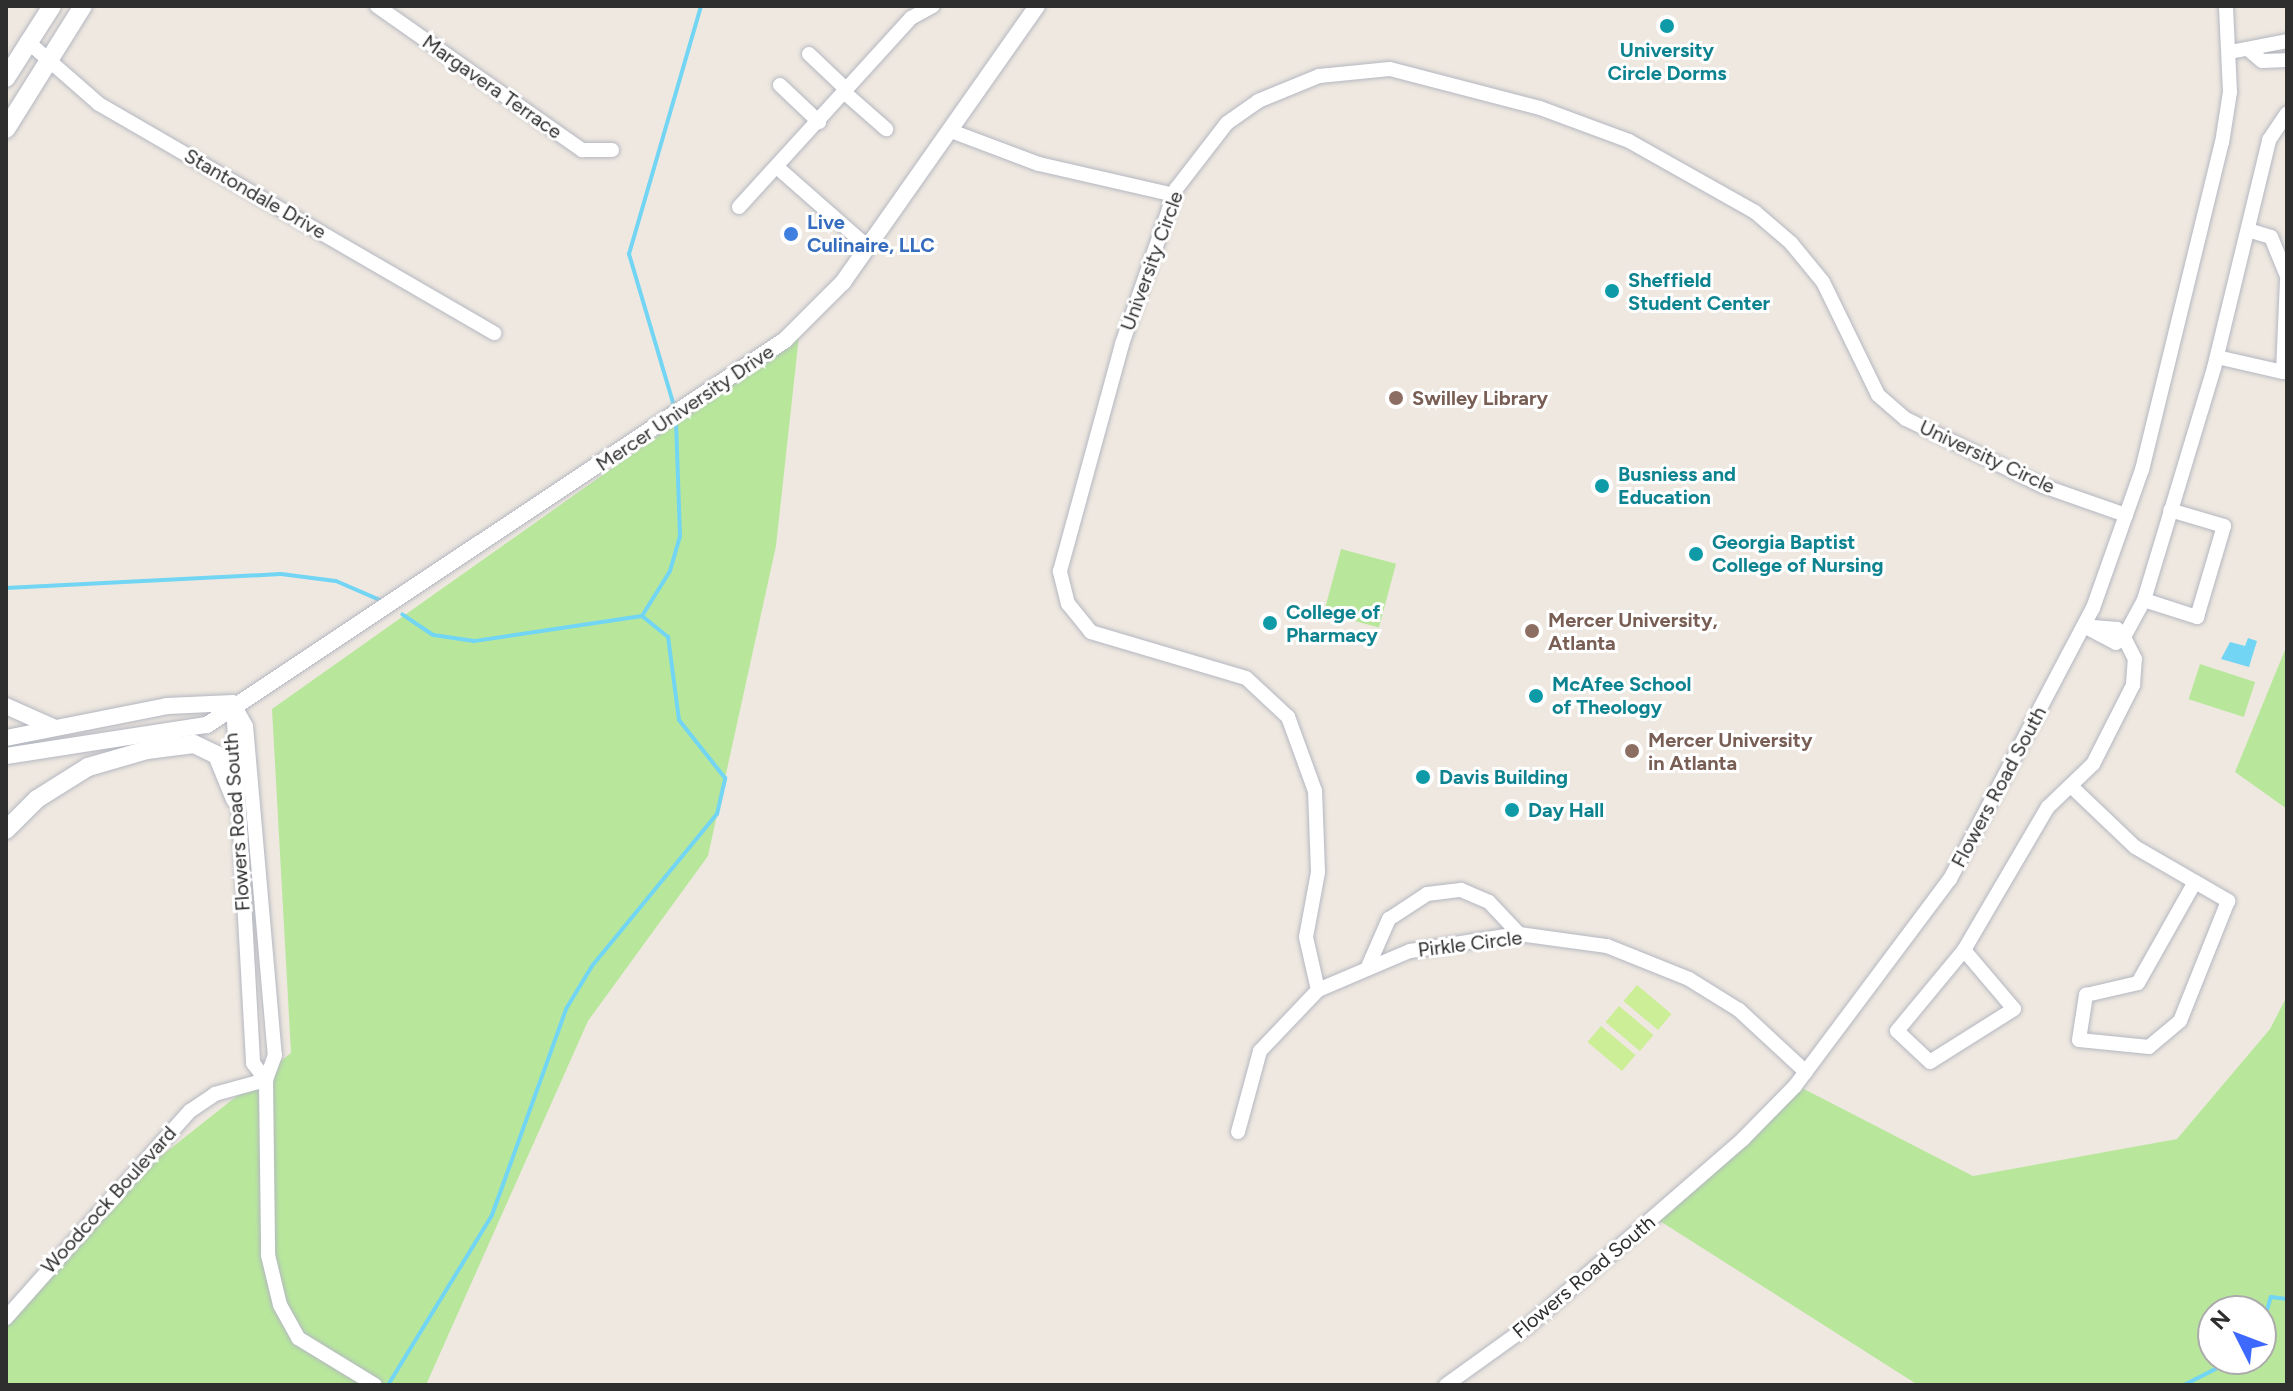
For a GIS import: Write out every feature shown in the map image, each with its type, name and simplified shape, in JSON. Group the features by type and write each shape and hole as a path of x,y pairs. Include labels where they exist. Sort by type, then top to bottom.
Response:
{"main road":[{"path":"6,78 52,6"},
{"path":"6,129 45,60 83,6"},
{"path":"6,830 50,788 88,767 147,750 194,744 217,755 235,799"}],"street":[{"name":"Margavera Terrace","path":"377,6 582,150 612,150"},
{"path":"739,207 778,168 911,18 933,6"},
{"name":"Flowers Road South","path":"1446,1385 1621,1246 1743,1139 1806,1072 1950,879 2084,626 2126,515 2222,143 2230,52 2226,6"},
{"name":"Mercer University Drive","path":"6,756 167,735 207,725 233,703 380,615 785,340 868,247 951,131 1031,8"},
{"name":"Stantondale Drive","path":"27,41 45,60 99,104 494,333"},
{"path":"2252,51 2287,41"},
{"path":"2230,52 2287,50"},
{"path":"2252,51 2262,61 2287,60"},
{"path":"809,54 886,129"},
{"name":"University Circle","path":"1318,990 1306,937 1318,872 1315,791 1288,717 1246,678 1091,632 1062,588 1060,571 1122,344 1174,195 1227,123 1303,80 1390,69 1540,108 1629,141 1700,178 1791,243 1823,282 1878,395 1906,419 2043,486 2126,515"},
{"path":"780,85 819,122"},
{"path":"2084,626 2116,643 2124,637 2144,600 2217,357 2269,140 2287,113"},
{"path":"951,131 1039,164 1174,195"},
{"path":"778,168 868,247"},
{"path":"2217,357 2283,372 2287,278 2271,237 2248,230"},
{"path":"2144,600 2197,617 2224,526 2170,510"},
{"path":"1964,950 2014,1009 1930,1062 1897,1031 1964,950 2048,807 2072,787 2110,737 2133,685 2135,659 2124,637"},
{"name":"Flowers Road South","path":"233,703 235,799 253,1063 266,1080"},
{"name":"Flowers Road South","path":"233,703 246,726 275,1055 266,1080 268,1255 280,1305 312,1351 375,1385"},
{"name":"Mercer University Drive","path":"6,738 167,706 233,703"},
{"path":"6,706 54,727"},
{"path":"2072,787 2135,847 2228,901 2180,1021 2149,1047 2079,1040 2086,995 2138,983 2195,882"},
{"path":"1367,969 1389,919 1427,894 1461,890 1489,902 1519,934"},
{"name":"Pirkle Circle","path":"1238,1132 1260,1051 1318,990 1410,951 1519,934 1607,946 1689,979 1739,1010 1806,1072"},
{"name":"Woodcock Boulevard","path":"6,1318 190,1111 215,1094 266,1080"}],"green space":[{"path":"799,336 776,546 708,856 588,1021 426,1385 6,1385 6,1317 97,1207 291,1053 272,709"},
{"path":"1341,549 1396,564 1379,628 1324,613"},
{"path":"2287,645 2287,809 2235,772"},
{"path":"2200,664 2255,682 2244,717 2189,699"},
{"path":"1637,985 1671,1014 1658,1030 1624,1001"},
{"path":"2287,996 2287,1385 1918,1385 1652,1216 1800,1087 1973,1176 2177,1139 2270,1029"},
{"path":"1619,1006 1653,1035 1640,1051 1606,1022"},
{"path":"1601,1026 1635,1055 1622,1071 1588,1042"}],"water":[{"path":"2248,638 2257,641 2249,667 2221,659 2230,642 2245,646"}],"waterway":[{"path":"674,406 629,254 701,6"},
{"path":"642,616 670,571 680,536 676,419"},
{"path":"6,588 281,574 336,581 382,601"},
{"path":"388,1385 492,1215 566,1009 592,966 717,814 725,778 679,720 668,637 642,616 474,641 433,635 402,614"},
{"path":"2277,1298 2287,1299"},
{"path":"2184,1385 2204,1375"}],"place":[{"name":"University Circle Dorms","path":"1667,26"},
{"name":"Live Culinaire, LLC","path":"791,234"},
{"name":"Sheffield Student Center","path":"1612,291"},
{"name":"Swilley Library","path":"1396,398"},
{"name":"Busniess and Education","path":"1602,486"},
{"name":"Georgia Baptist College of Nursing","path":"1696,554"},
{"name":"College of Pharmacy","path":"1270,623"},
{"name":"Mercer University, Atlanta","path":"1532,631"},
{"name":"McAfee School of Theology","path":"1536,696"},
{"name":"Mercer University in Atlanta","path":"1632,751"},
{"name":"Davis Building","path":"1423,777"},
{"name":"Day Hall","path":"1512,810"}]}
